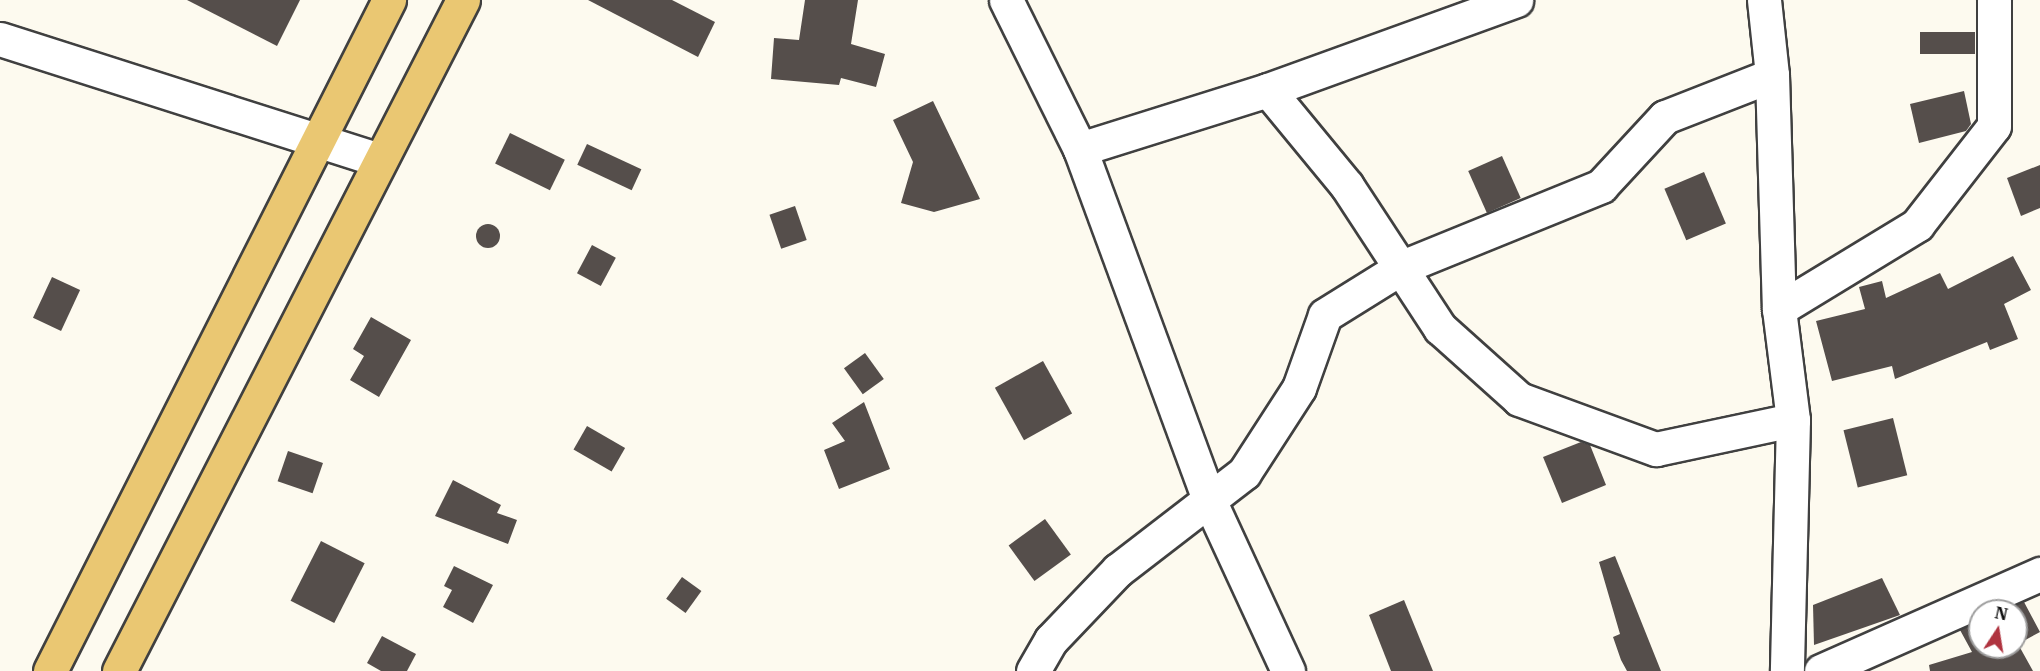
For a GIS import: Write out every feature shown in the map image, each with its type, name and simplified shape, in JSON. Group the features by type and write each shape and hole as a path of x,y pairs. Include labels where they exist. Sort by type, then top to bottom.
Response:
{"main road":[{"path":"50,671 315,142 389,0"},
{"path":"119,671 463,0"}],"street":[{"path":"1006,0 1080,149 1210,502 1288,671"},
{"path":"1080,149 1268,90 1516,0"},
{"path":"1764,0 1772,75 1779,309 1793,420 1787,671"},
{"path":"1779,309 1917,225 1994,126 1994,0"},
{"path":"0,40 137,79 315,142 380,160"},
{"path":"1033,671 1052,640 1118,570 1210,502 1244,473 1299,388 1325,315 1402,267 1601,186 1665,117 1772,75"},
{"path":"1268,90 1347,186 1440,328 1519,399 1656,449 1793,420"},
{"path":"1821,671 2040,574"}],"building":[{"path":"187,0 300,0 277,46"},
{"path":"588,0 672,0 715,22 698,57"},
{"path":"805,0 858,0 851,44 885,54 876,87 841,78 839,85 771,79 774,38 799,40"},
{"path":"1920,32 1975,32 1975,54 1920,54"},
{"path":"1964,91 1971,124 1966,131 1919,143 1910,104"},
{"path":"933,101 980,199 934,212 901,203 913,162 893,120"},
{"path":"510,133 565,160 550,190 495,164"},
{"path":"587,144 641,169 632,190 577,165"},
{"path":"1502,156 1521,198 1487,213 1468,171"},
{"path":"2040,165 2040,208 2021,216 2007,178"},
{"path":"1704,172 1726,224 1686,240 1664,189"},
{"path":"795,206 807,240 781,249 769,215"},
{"path":"488,224 493,225 499,231 499,241 493,247 488,248 483,247 477,241 476,236 477,231 483,225"},
{"path":"592,245 616,258 601,286 577,273"},
{"path":"2013,256 2031,290 2004,304 2018,339 1990,350 1987,342 1895,379 1892,366 1832,381 1816,321 1865,309 1859,287 1882,281 1886,298 1940,273 1948,289"},
{"path":"52,277 80,290 61,331 33,318"},
{"path":"371,317 411,340 379,397 350,380 364,356 353,349"},
{"path":"865,353 884,379 863,394 844,368"},
{"path":"1043,361 1072,413 1024,440 995,388"},
{"path":"864,402 890,469 839,489 824,450 845,441 832,423"},
{"path":"1893,418 1907,475 1858,488 1844,430"},
{"path":"587,426 625,448 612,471 574,449"},
{"path":"1581,442 1590,445 1606,485 1562,503 1543,457"},
{"path":"288,451 323,463 313,493 278,481"},
{"path":"453,480 501,505 497,513 517,520 508,544 435,516"},
{"path":"1045,519 1071,555 1034,581 1009,545"},
{"path":"321,541 365,563 334,623 291,601"},
{"path":"1615,556 1661,671 1627,671 1621,660 1613,637 1620,634 1599,562"},
{"path":"454,566 493,585 473,623 443,607 452,590 444,586"},
{"path":"682,577 701,591 686,613 666,599"},
{"path":"1882,578 1900,615 1814,645 1813,605"},
{"path":"1404,600 1433,671 1391,671 1369,615"},
{"path":"2028,610 2040,632 2028,639"},
{"path":"1968,626 1968,645 1960,630"},
{"path":"382,636 416,654 407,671 381,671 367,663"},
{"path":"1968,653 1968,659 2026,659 2033,671 1930,671 1929,665"}]}
